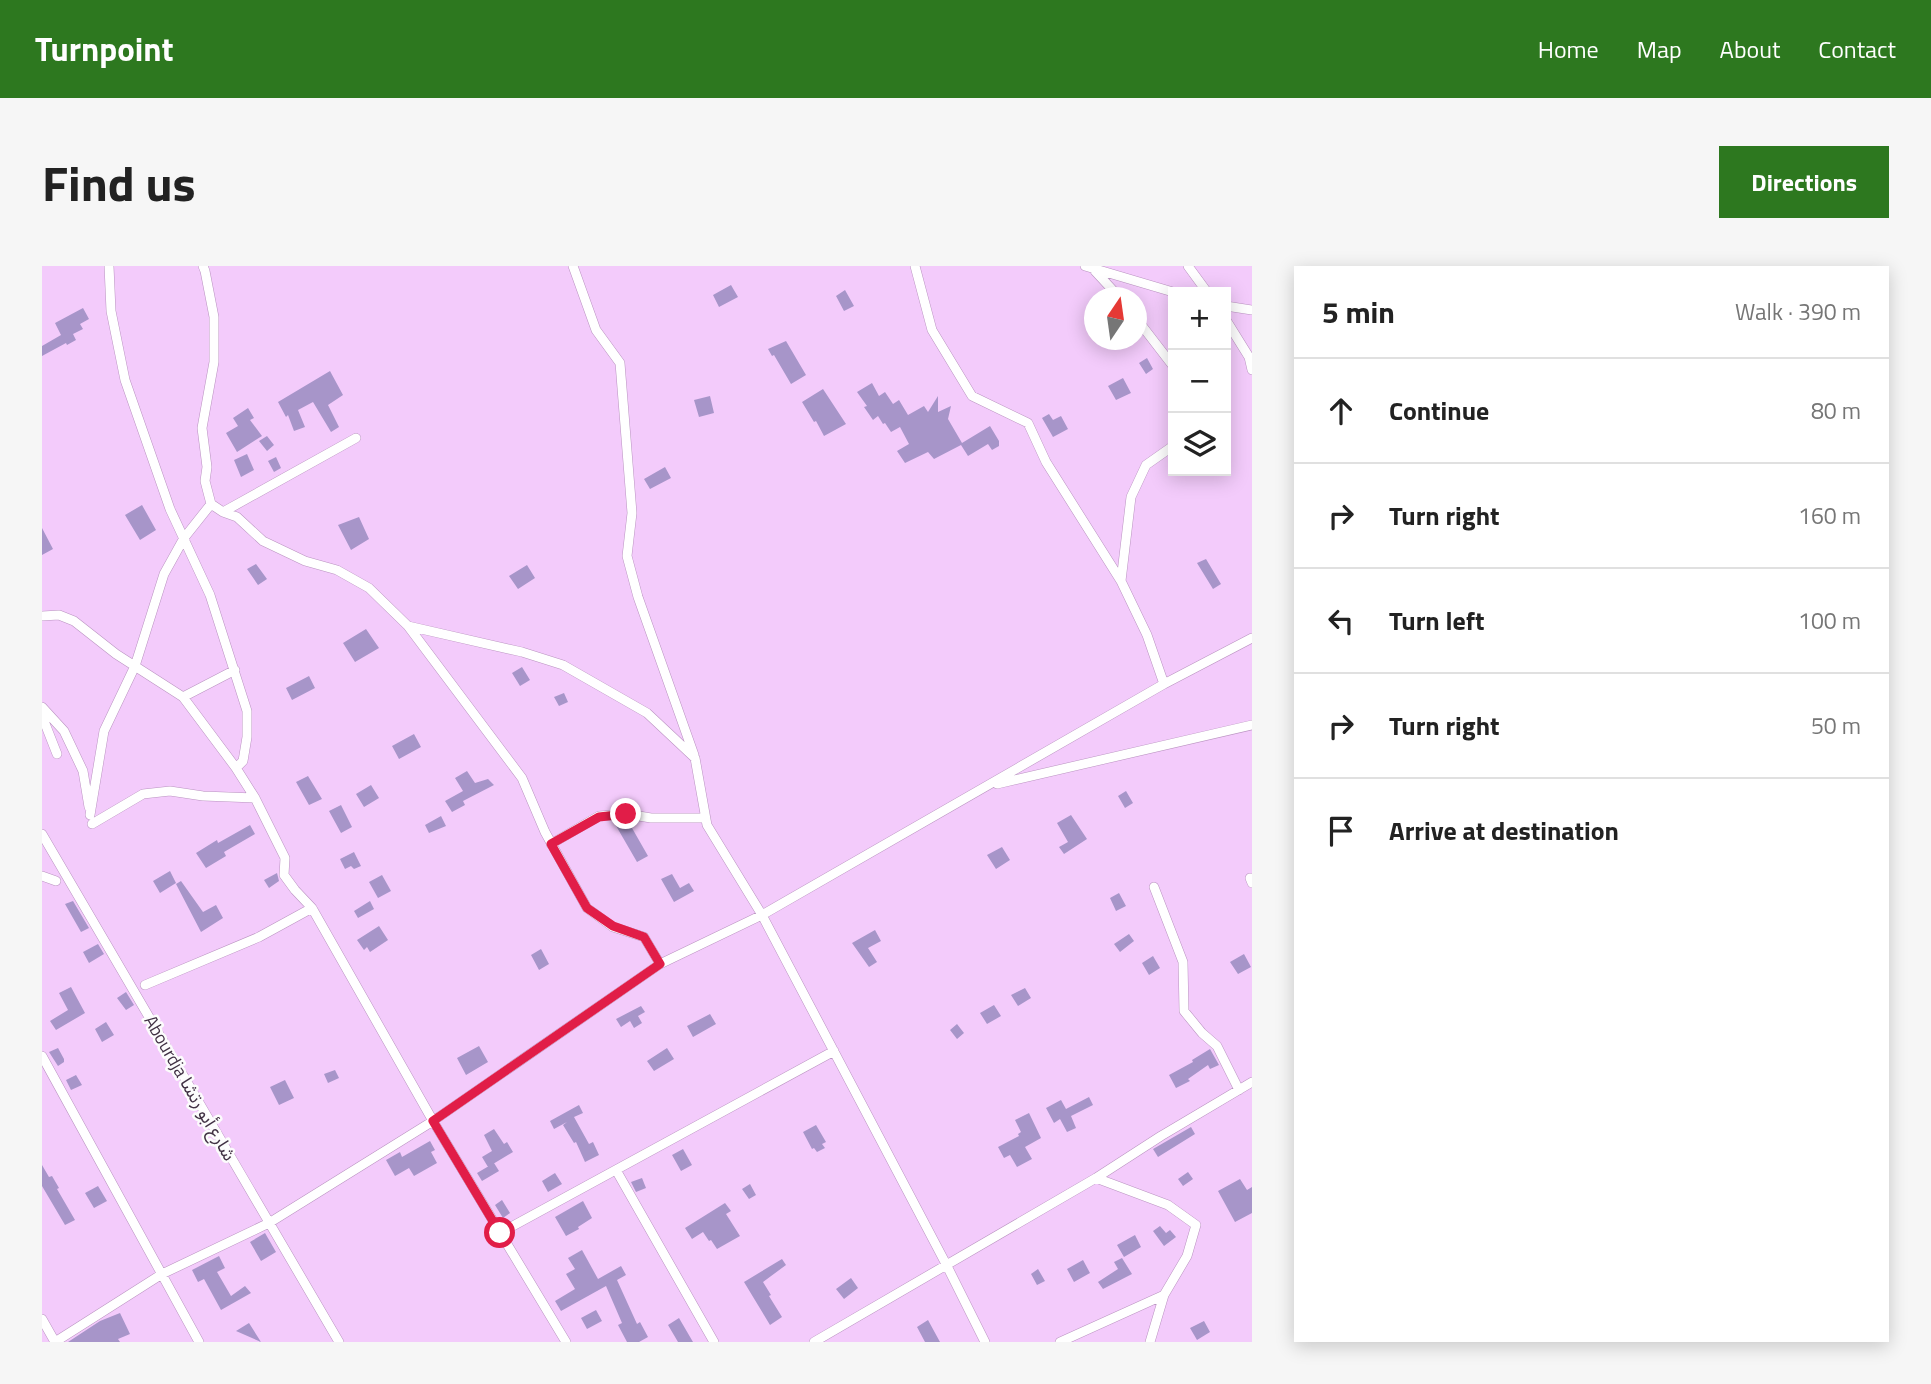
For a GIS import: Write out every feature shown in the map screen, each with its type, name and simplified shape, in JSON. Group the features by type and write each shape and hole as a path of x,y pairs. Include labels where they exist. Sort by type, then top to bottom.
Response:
{"street":[{"path":"109,266 111,312 125,380 170,509 210,595 247,711 243,761 236,768"},
{"path":"203,266 214,317 214,362 202,428 207,467 205,481 211,503 223,512 237,517 263,541 305,561 337,570 369,588 408,626 522,778 551,844 587,908 613,926 644,937 660,964"},
{"path":"573,266 596,330 620,363 632,513 627,556 638,597 695,758 707,825 762,915 985,1342"},
{"path":"915,266 932,330 972,396 1028,423 1046,462 1121,581 1147,635 1164,684"},
{"path":"1188,266 1203,287"},
{"path":"1089,267 1168,291"},
{"path":"1089,267 1109,287"},
{"path":"1231,307 1252,310"},
{"path":"1231,328 1249,357 1252,370"},
{"path":"1147,332 1168,360"},
{"path":"223,512 356,438"},
{"path":"1121,581 1131,497 1146,465 1168,450"},
{"path":"42,706 65,731 83,771 90,815 104,731 135,666 164,574 184,538 211,503"},
{"path":"42,616 59,615 74,621 116,654 183,697 236,768 255,798 285,858 284,875 312,908 433,1121 566,1342"},
{"path":"408,626 563,664 647,713 695,758"},
{"path":"42,1319 55,1342 162,1274 269,1223 433,1121 660,964 762,915 1164,684 1252,638"},
{"path":"183,697 235,670"},
{"path":"42,716 57,754"},
{"path":"985,787 1252,725"},
{"path":"92,824 143,794 170,791 203,796 255,798"},
{"path":"551,844 599,817 626,814 651,818 705,818"},
{"name":"Abourdja شارع أبو رتشا","path":"42,834 339,1342"},
{"path":"42,876 56,881"},
{"path":"1154,887 1184,962 1184,1011 1217,1046 1239,1090"},
{"path":"145,985 259,937 312,908"},
{"path":"500,1233 834,1051"},
{"path":"42,1056 199,1342"},
{"path":"814,1342 1096,1178 1252,1083"},
{"path":"616,1170 714,1342"},
{"path":"1096,1178 1168,1205 1196,1225 1187,1256 1164,1295 1150,1342"},
{"path":"1060,1342 1164,1295"}],"building":[{"path":"731,285 738,297 719,307 713,295"},
{"path":"845,290 854,306 844,311 836,296"},
{"path":"83,308 89,319 80,324 83,329 73,334 76,340 42,356 42,346 61,335 55,323"},
{"path":"786,341 806,375 791,384 768,349"},
{"path":"1147,358 1153,369 1146,374 1139,363"},
{"path":"330,371 343,395 328,405 339,427 331,432 313,402 298,410 305,427 294,431 288,415 286,417 278,402"},
{"path":"1123,378 1131,393 1116,400 1108,386"},
{"path":"872,383 879,396 885,392 893,404 899,400 908,415 924,406 928,412 938,396 938,412 951,406 948,419 962,443 990,426 999,446 992,450 988,444 968,456 961,445 934,459 928,452 905,463 897,451 909,444 900,427 891,432 878,416 873,420 857,392"},
{"path":"823,389 846,424 824,436 802,402"},
{"path":"710,396 714,413 699,417 694,400"},
{"path":"248,408 254,418 250,420 262,436 237,452 226,433 238,426 233,418"},
{"path":"1049,414 1053,420 1061,416 1068,429 1053,437 1042,418"},
{"path":"267,436 274,445 267,451 259,441"},
{"path":"247,454 254,470 241,477 234,460"},
{"path":"276,457 281,468 274,472 268,461"},
{"path":"665,467 671,478 650,489 644,479"},
{"path":"142,505 156,530 140,540 125,515"},
{"path":"359,517 369,539 351,550 338,525"},
{"path":"42,528 53,549 42,555"},
{"path":"1206,559 1221,584 1213,589 1197,563"},
{"path":"256,564 267,579 258,585 247,569"},
{"path":"527,565 535,578 518,589 509,576"},
{"path":"366,629 379,648 355,662 343,643"},
{"path":"522,667 530,680 520,686 512,673"},
{"path":"309,676 315,688 292,700 286,688"},
{"path":"564,693 568,702 559,706 554,697"},
{"path":"414,734 421,747 399,759 392,746"},
{"path":"467,771 475,783 488,779 494,785 463,801 465,805 452,812 445,801 463,791 455,778"},
{"path":"308,776 322,799 309,805 296,782"},
{"path":"371,785 379,798 364,807 356,794"},
{"path":"1126,791 1133,803 1125,808 1118,796"},
{"path":"341,805 352,827 341,833 329,811"},
{"path":"1071,815 1087,839 1064,854 1059,847 1068,842 1057,823"},
{"path":"441,816 446,826 429,833 425,825"},
{"path":"628,821 648,856 637,862 615,824"},
{"path":"250,825 255,834 224,852 226,856 206,868 196,853"},
{"path":"1002,847 1010,860 996,869 987,855"},
{"path":"354,852 361,866 345,869 340,859"},
{"path":"170,871 176,883 160,893 153,881"},
{"path":"277,873 279,881 269,888 264,880"},
{"path":"672,874 680,888 689,883 694,891 674,902 661,879"},
{"path":"382,875 391,891 378,898 369,882"},
{"path":"181,881 203,912 216,905 223,918 201,932 176,884"},
{"path":"1119,893 1126,906 1116,911 1110,898"},
{"path":"73,901 89,928 81,932 65,904"},
{"path":"370,901 374,909 358,918 354,911"},
{"path":"379,926 388,940 370,952 367,947 364,950 357,940"},
{"path":"875,930 881,941 868,948 877,962 869,967 852,943"},
{"path":"1129,934 1134,941 1120,952 1114,944"},
{"path":"98,944 104,954 89,963 83,952"},
{"path":"541,949 549,964 539,970 531,955"},
{"path":"1244,954 1251,967 1238,974 1230,962"},
{"path":"1153,956 1160,968 1149,975 1142,963"},
{"path":"71,987 85,1013 56,1030 50,1021 68,1010 59,993"},
{"path":"1025,988 1031,998 1018,1006 1011,995"},
{"path":"126,992 134,1005 126,1010 117,998"},
{"path":"994,1005 1001,1016 987,1024 980,1013"},
{"path":"641,1006 645,1012 638,1016 642,1023 634,1028 630,1021 621,1027 616,1019"},
{"path":"710,1014 716,1024 693,1037 687,1026"},
{"path":"106,1022 114,1035 102,1042 95,1029"},
{"path":"957,1024 964,1033 957,1039 950,1030"},
{"path":"479,1046 488,1062 466,1075 457,1058"},
{"path":"58,1048 64,1062 58,1066 49,1052"},
{"path":"667,1048 674,1059 654,1071 647,1061"},
{"path":"1210,1049 1219,1065 1210,1069 1208,1065 1188,1079 1190,1081 1176,1088 1169,1075"},
{"path":"335,1070 339,1078 328,1083 324,1074"},
{"path":"76,1075 82,1085 71,1090 66,1080"},
{"path":"285,1080 294,1098 279,1105 270,1087"},
{"path":"1089,1097 1093,1105 1071,1116 1076,1128 1067,1132 1060,1119 1054,1123 1046,1108 1061,1100 1066,1109"},
{"path":"579,1105 583,1113 574,1117 589,1144 593,1142 599,1155 585,1162 576,1142 574,1143 563,1125 567,1122 554,1129 550,1121"},
{"path":"1029,1113 1041,1138 1025,1147 1032,1159 1017,1167 1010,1155 1004,1158 998,1147 1019,1136 1021,1132 1015,1120"},
{"path":"816,1125 826,1142 822,1144 825,1148 817,1152 812,1149 803,1132"},
{"path":"1191,1127 1195,1134 1158,1157 1153,1149"},
{"path":"494,1129 513,1152 488,1167 482,1157 492,1151 484,1135"},
{"path":"430,1141 435,1150 431,1152 437,1163 414,1176 409,1168 395,1176 386,1160 400,1152 402,1157"},
{"path":"683,1149 692,1165 681,1171 672,1155"},
{"path":"494,1163 499,1171 482,1181 477,1173"},
{"path":"42,1165 49,1177 52,1176 75,1220 65,1225 42,1186"},
{"path":"1188,1172 1193,1179 1183,1186 1178,1179"},
{"path":"555,1173 562,1184 548,1192 542,1181"},
{"path":"642,1178 646,1188 636,1192 631,1182"},
{"path":"1240,1179 1247,1190 1252,1187 1252,1213 1235,1222 1218,1191"},
{"path":"750,1184 756,1195 749,1199 742,1189"},
{"path":"98,1186 107,1201 94,1208 85,1193"},
{"path":"502,1200 510,1213 503,1218 495,1205"},
{"path":"583,1201 592,1218 566,1236 555,1217"},
{"path":"725,1203 731,1211 726,1214 740,1236 717,1249 703,1232 692,1239 685,1228"},
{"path":"1160,1226 1166,1233 1170,1230 1176,1237 1164,1246 1153,1231"},
{"path":"265,1233 276,1252 261,1261 250,1242"},
{"path":"1135,1235 1141,1247 1124,1257 1117,1245"},
{"path":"582,1250 598,1279 621,1266 626,1275 617,1280 637,1324 640,1322 648,1337 639,1342 627,1342 618,1325 622,1323 606,1286 561,1311 555,1301 575,1289 566,1274 575,1269 568,1258"},
{"path":"219,1256 225,1268 217,1272 231,1296 245,1286 251,1293 221,1310 204,1279 198,1282 192,1270"},
{"path":"1122,1258 1132,1274 1103,1289 1098,1282 1118,1269 1114,1262"},
{"path":"782,1259 786,1265 763,1282 782,1317 770,1325 744,1282"},
{"path":"1083,1260 1090,1273 1074,1282 1067,1269"},
{"path":"1038,1269 1045,1281 1037,1285 1031,1274"},
{"path":"851,1278 858,1288 844,1299 836,1289"},
{"path":"596,1310 602,1321 587,1329 581,1318"},
{"path":"120,1313 130,1334 118,1339 120,1342 68,1342 100,1321"},
{"path":"679,1318 693,1342 678,1342 668,1325"},
{"path":"928,1320 940,1342 925,1342 917,1327"},
{"path":"1204,1321 1210,1332 1197,1340 1190,1328"},
{"path":"249,1323 261,1342 236,1331"}],"route":[{"path":"500,1233 433,1121 660,964 644,937 613,926 587,908 551,844 599,817 626,814"}]}
